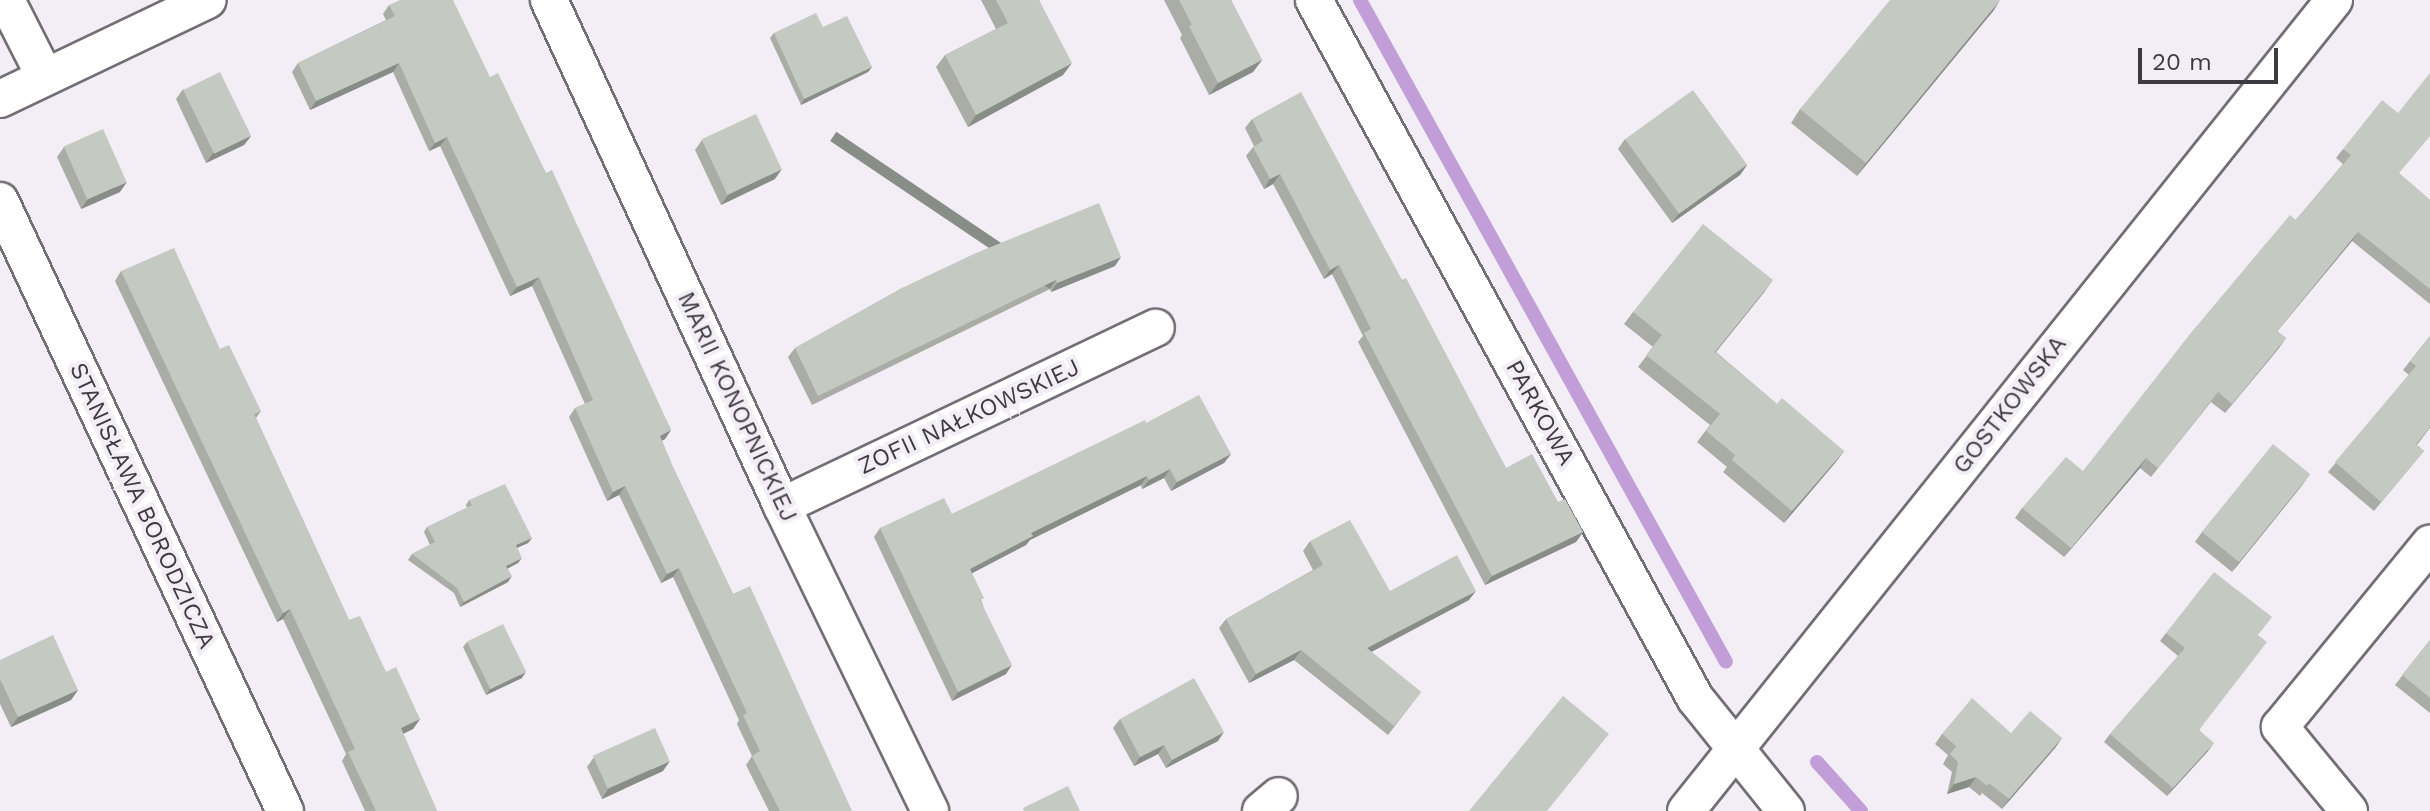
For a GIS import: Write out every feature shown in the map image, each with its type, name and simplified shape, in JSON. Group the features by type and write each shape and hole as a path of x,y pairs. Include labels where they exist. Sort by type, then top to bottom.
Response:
{"street":[{"path":"6,0 45,77"},
{"path":"0,99 208,0"},
{"name":"MARII KONOPNICKIEJ","path":"549,0 782,506 930,811"},
{"name":"PARKOWA","path":"1314,0 1695,698 1786,811"},
{"name":"GOSTKOWSKA","path":"1686,811 2334,0"},
{"name":"STANISŁAWA BORODZICZA","path":"0,201 285,811"},
{"name":"ZOFII NAŁKOWSKIEJ","path":"782,506 1156,328"},
{"path":"2349,811 2280,727 2429,546"}],"building":[{"path":"400,0 453,0 490,77 498,73 546,173 552,170 671,430 660,436 733,594 750,586 852,811 780,811 752,756 760,751 743,715 747,713 679,568 667,574 625,486 613,492 575,408 593,400 539,277 517,287 447,137 435,143 399,63 316,101 298,63 395,16 389,5"},
{"path":"996,0 1039,0 1072,63 976,115 945,55 1008,23"},
{"path":"1179,0 1231,0 1262,60 1218,83"},
{"path":"1890,0 2000,0 1866,163 1800,109"},
{"path":"816,13 823,27 847,16 872,67 804,99 774,33"},
{"path":"220,72 251,136 214,154 183,90"},
{"path":"2430,73 2430,136 2399,173 2430,200 2430,289 2358,232 2277,331 2286,338 2232,404 2218,392 2158,468 2146,458 2071,548 2022,508 2066,457 2083,471 2190,334 2290,215 2296,220 2351,155 2343,149 2382,100 2398,113"},
{"path":"1693,90 1747,164 1679,214 1625,139"},
{"path":"1301,92 1402,280 1406,278 1506,468 1532,454 1558,502 1565,499 1583,532 1492,576 1364,333 1371,329 1339,265 1330,270 1280,174 1270,179 1253,147 1263,141 1252,119"},
{"path":"756,114 782,169 727,195 702,139"},
{"path":"103,129 127,182 87,199 64,146"},
{"path":"1099,203 1121,257 1057,283 1056,280 818,396 795,348 904,287 976,253"},
{"path":"1703,224 1773,280 1715,352 1777,404 1782,398 1844,451 1792,511 1732,460 1735,455 1706,431 1720,414 1646,355 1662,335 1633,312"},
{"path":"174,248 220,349 229,345 261,411 254,414 349,620 360,616 386,672 396,667 420,719 401,728 437,811 376,811 348,752 355,749 290,609 283,613 121,271"},
{"path":"2430,336 2430,427 2416,444 2424,451 2381,502 2335,462 2416,366 2410,361"},
{"path":"1199,395 1231,454 1177,482 1170,469 1149,480 1147,476 1031,533 1033,536 970,569 984,598 980,600 1012,665 958,692 880,528 944,498 952,514"},
{"path":"2273,444 2310,474 2239,562 2202,532"},
{"path":"505,484 532,538 516,545 522,558 506,566 512,576 464,602 457,588 412,554 435,542 427,527 472,505 469,500"},
{"path":"1350,520 1390,591 1457,555 1476,591 1367,648 1421,692 1394,726 1301,650 1256,674 1226,619 1323,565 1310,541"},
{"path":"2214,572 2272,617 2258,635 2267,642 2199,730 2214,743 2173,788 2110,734 2185,648 2166,633"},
{"path":"503,624 526,672 490,689 467,642"},
{"path":"53,635 78,690 18,717 0,679 0,660"},
{"path":"2430,640 2430,698 2402,675"},
{"path":"1194,678 1224,732 1172,760 1164,745 1140,757 1120,719"},
{"path":"1563,696 1609,734 1547,811 1469,811"},
{"path":"1972,698 2011,733 2030,711 2062,738 2009,799 1976,777 1954,784 1958,762 1950,754 1956,746 1942,734"},
{"path":"655,728 670,761 608,789 593,756"},
{"path":"1068,786 1080,811 1024,811 1023,808"}],"waterway":[{"path":"1360,0 1726,662"},
{"path":"1817,762 1861,811"}]}
